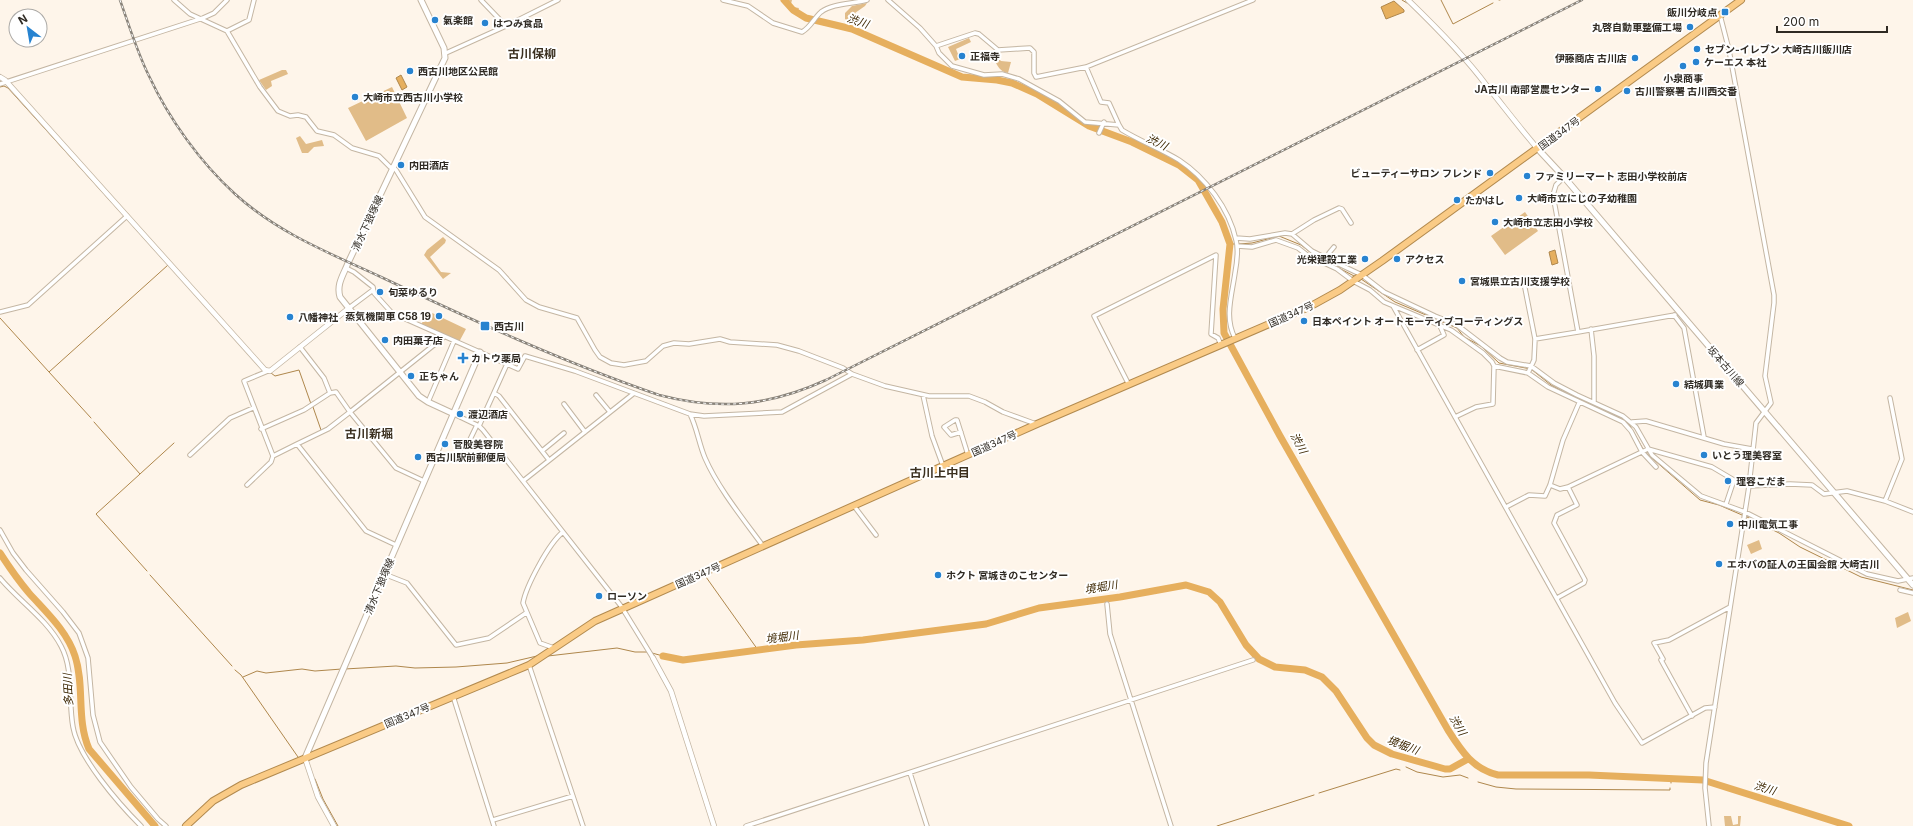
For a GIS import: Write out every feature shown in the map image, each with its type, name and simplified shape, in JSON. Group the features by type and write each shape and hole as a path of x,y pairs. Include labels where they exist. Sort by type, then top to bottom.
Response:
{"highway":[{"name":"国道347号","path":"186,826 202,810 225,794 305,758 529,665 595,621 1037,424 1311,306 1357,278 1741,0"}],"main road":[{"path":"421,0 446,52"},
{"name":"清水下狼塚線","path":"446,52 441,66 339,283 338,291 340,297 419,396 428,402 454,414"},
{"name":"坂本古川線","path":"1537,148 1564,177 1834,493 1911,579 1913,585"},
{"name":"清水下狼塚線","path":"305,758 480,352"}],"street":[{"path":"174,0 190,14 203,18 227,31 260,87 278,111 290,116 298,115 306,117 317,131 334,135 352,148 379,156 390,167 393,167 425,217 500,270 526,300 539,307 577,318 595,350 605,361 617,364 638,364 650,358 662,346 668,344 695,344 720,340 780,346 843,368 852,374 885,386 922,395 969,396 985,402 1003,412 1037,424"},
{"path":"0,84 203,18 214,13 227,0"},
{"path":"227,31 249,20 254,0"},
{"path":"481,0 506,26"},
{"path":"446,52 506,26 552,1 558,0"},
{"path":"723,0 748,6 773,23 802,32 808,28 816,16 830,7 867,0"},
{"path":"888,0 920,28 936,46 939,54 945,61 958,69 984,75 1002,74 1019,79 1053,97 1085,122 1104,122 1119,125"},
{"path":"936,46 979,34 998,50 1030,48 1032,50 1034,73 1036,77 1086,67 1253,0"},
{"path":"1408,0 1438,29 1487,85 1506,112 1537,148"},
{"path":"1709,826 1705,788 1706,773 1749,486 1752,449 1756,423 1771,403 1765,376 1774,295 1720,15"},
{"path":"1086,67 1101,102 1109,102 1122,130 1178,160 1196,173 1210,188 1226,213 1237,245 1229,323 1234,339"},
{"path":"0,77 265,370 268,371"},
{"path":"1099,133 1104,122"},
{"path":"1564,177 1556,185 1553,195 1578,332"},
{"path":"1236,239 1250,239 1275,234 1292,234 1319,217 1339,208 1342,209 1351,223"},
{"path":"0,312 28,305 127,216"},
{"path":"1292,234 1312,251 1328,259 1357,278 1363,285 1384,302 1407,310 1440,326 1452,330 1492,362 1494,366 1493,404 1476,407 1455,417"},
{"path":"1237,245 1252,247 1276,240 1290,244 1307,255 1457,325 1507,362 1530,369 1554,383 1632,422 1646,421 1724,444 1752,449"},
{"path":"1328,259 1329,253 1334,247"},
{"path":"1129,385 1094,316 1216,256 1211,334 1218,338 1222,344"},
{"path":"346,268 354,272 373,287 374,293 392,314 518,369 524,356 575,371 633,394 690,414 727,415 782,412 852,374"},
{"path":"1523,278 1536,352 1530,369"},
{"path":"247,484 271,462 273,456 261,429 244,381 268,371 374,290"},
{"path":"1393,306 1615,703 1642,743 1706,708 1715,707"},
{"path":"1535,340 1674,315 1679,312"},
{"path":"1674,315 1684,328 1704,437"},
{"path":"1417,350 1444,334 1440,326"},
{"path":"1590,329 1594,356 1593,402 1590,407"},
{"path":"273,456 328,429 444,337"},
{"path":"428,402 454,341"},
{"path":"300,347 324,378 330,393"},
{"path":"462,456 507,364"},
{"path":"1494,366 1530,369 1548,387 1579,403 1623,422 1656,467"},
{"path":"261,429 312,405 330,393 336,392 350,412 396,468 424,481"},
{"path":"494,393 499,396 549,460"},
{"path":"596,394 610,412"},
{"path":"523,481 633,394"},
{"path":"922,395 932,436 943,466"},
{"path":"1885,501 1902,460 1890,398"},
{"path":"1506,507 1529,495 1545,496 1550,485 1558,453 1579,403"},
{"path":"564,404 585,432"},
{"path":"190,455 230,418 253,408"},
{"path":"454,414 478,425 622,609 649,651 670,691 714,826"},
{"path":"690,414 695,423 705,459 763,546"},
{"path":"961,432 951,435 944,426 957,420 961,432 968,455"},
{"path":"1632,422 1645,451 1701,496 1726,504 1867,574 1898,582 1911,579"},
{"path":"542,451 564,433"},
{"path":"297,444 366,531 396,546"},
{"path":"1550,485 1560,489 1568,487 1645,451 1712,467 1734,480 1749,486 1790,484 1812,485 1824,494 1847,491 1885,501 1913,512"},
{"path":"1726,504 1729,490 1734,480"},
{"path":"1557,598 1584,583 1585,580 1554,523 1557,515 1577,505 1568,487"},
{"path":"854,506 876,535"},
{"path":"0,530 13,553 63,612 78,633 88,658 93,715 100,742 131,787 158,819 166,826"},
{"path":"554,648 540,643 523,603 530,585 551,544 563,532"},
{"path":"384,574 407,584 456,645 489,638 526,613"},
{"path":"0,578 42,621 61,646 68,672 73,727 79,746 92,768 141,826"},
{"path":"1900,590 1913,594"},
{"path":"1108,604 1110,634 1171,826"},
{"path":"1692,716 1661,660 1663,659 1654,643 1669,640 1730,607"},
{"path":"746,826 1253,660"},
{"path":"529,665 583,826"},
{"path":"453,696 494,826"},
{"path":"305,758 318,797 334,826"},
{"path":"910,773 927,826"},
{"path":"493,820 573,796"}],"shaded area":[{"path":"781,0 792,0 791,4 793,7 799,8 798,11 794,13 790,11"},
{"path":"1394,1 1404,10 1404,12 1386,19 1381,7"},
{"path":"867,3 855,13 859,21 852,23 845,19 845,13 852,6"},
{"path":"969,38 971,42 956,49 960,59 955,61 948,47"},
{"path":"994,52 1001,53 999,59 1001,61 1011,62 1008,73 1004,72 998,66 991,54"},
{"path":"282,70 286,70 288,74 271,81 272,86 266,90 259,80"},
{"path":"401,75 407,87 402,90 396,78"},
{"path":"392,87 407,118 366,141 348,108"},
{"path":"300,136 306,144 322,140 324,146 314,147 308,153 302,153 296,138"},
{"path":"1525,212 1538,231 1505,255 1491,236"},
{"path":"443,237 446,240 445,243 430,257 441,272 451,273 443,279 424,255 427,250"},
{"path":"1555,250 1558,263 1552,265 1549,252"},
{"path":"428,311 466,329 459,342 421,325"},
{"path":"1759,540 1762,549 1751,554 1747,545"},
{"path":"1908,612 1911,621 1897,628 1895,618"},
{"path":"1724,816 1731,816 1733,825 1738,824 1738,816 1741,816 1740,826 1725,826"}],"waterway":[{"name":"渋川","path":"784,0 793,10 806,18 852,29 962,77 1012,83 1037,94 1089,126 1132,142 1179,165 1198,180 1222,222 1230,244 1223,309 1224,333 1280,436 1448,730 1463,752 1475,764 1482,769 1498,775 1589,775 1703,780 1849,826"},
{"path":"1402,0 1407,3"},
{"path":"1441,0 1453,24 1493,3"},
{"path":"0,87 4,86 8,88 124,216"},
{"path":"91,418 49,372 168,265 133,226"},
{"path":"1239,244 1252,243 1279,236 1301,245 1314,255 1356,277"},
{"name":"渋川","path":"1230,244 1235,244"},
{"path":"1361,279 1395,302 1457,328 1464,337 1481,346 1499,363 1531,369 1551,385 1564,392 1626,420"},
{"path":"0,318 49,372"},
{"path":"271,373 275,376 299,370 311,404"},
{"path":"313,407 321,430"},
{"path":"94,422 140,474 96,514 147,571"},
{"path":"1629,424 1643,449"},
{"path":"140,474 174,443"},
{"path":"1645,452 1700,500 1719,505 1742,515"},
{"path":"1745,516 1779,533 1800,547 1861,577 1913,590"},
{"name":"多田川","path":"0,553 25,588 67,638 78,667 80,679 81,714 85,738 89,749 155,826"},
{"path":"150,575 232,666"},
{"path":"706,577 758,650"},
{"name":"境堀川","path":"663,656 683,660 796,645 863,640 986,624 1039,608 1120,597 1186,585 1209,592 1220,602 1246,645 1259,659 1275,667 1305,670 1322,677 1336,691 1367,738 1374,745 1392,754 1445,769 1450,769 1468,759"},
{"path":"548,656 617,648 635,652 647,652"},
{"path":"652,653 663,656"},
{"path":"345,669 396,666 415,668 456,667 507,663 537,656"},
{"path":"243,677 257,671 266,673 302,669 315,671 342,669"},
{"path":"235,670 241,675 298,757"},
{"path":"1406,767 1417,772 1443,777 1460,775 1468,778"},
{"path":"1319,793 1396,769 1400,770"},
{"name":"渋川","path":"1671,778 1671,783"},
{"path":"315,779 323,799 338,826"},
{"path":"1478,782 1496,787 1516,789 1670,790 1670,788"},
{"path":"1217,826 1314,795"}],"railway":[{"path":"120,0 145,67 157,92 176,124 186,139 222,182 251,208 286,231 342,259 484,325 588,369 659,395 681,400 724,404 744,403 784,396 826,380 1582,0"}],"place":[{"name":"飯川分岐点","path":"1725,12"},
{"name":"氣楽館","path":"435,20"},
{"name":"はつみ食品","path":"485,23"},
{"name":"丸啓自動車整備工場","path":"1690,27"},
{"name":"セブン-イレブン 大崎古川飯川店","path":"1697,49"},
{"name":"正福寺","path":"962,56"},
{"name":"伊藤商店 古川店","path":"1635,58"},
{"name":"ケーエス 本社","path":"1696,62"},
{"name":"小泉商事","path":"1683,66"},
{"name":"西古川地区公民館","path":"410,71"},
{"name":"JA古川 南部営農センター","path":"1598,89"},
{"name":"古川警察署 古川西交番","path":"1627,91"},
{"name":"大崎市立西古川小学校","path":"355,97"},
{"name":"内田酒店","path":"401,165"},
{"name":"ビューティーサロン フレンド","path":"1490,173"},
{"name":"ファミリーマート 志田小学校前店","path":"1527,176"},
{"name":"大崎市立にじの子幼稚園","path":"1519,198"},
{"name":"たかはし","path":"1457,200"},
{"name":"大崎市立志田小学校","path":"1495,222"},
{"name":"光栄建設工業","path":"1365,259"},
{"name":"アクセス","path":"1397,259"},
{"name":"宮城県立古川支援学校","path":"1462,281"},
{"name":"旬菜ゆるり","path":"380,292"},
{"name":"蒸気機関車 C58 19","path":"439,316"},
{"name":"八幡神社","path":"290,317"},
{"name":"日本ペイント オートモーティブコーティングス","path":"1304,321"},
{"name":"西古川","path":"485,326"},
{"name":"内田菓子店","path":"385,340"},
{"name":"カトウ薬局","path":"463,358"},
{"name":"正ちゃん","path":"411,376"},
{"name":"結城興業","path":"1676,384"},
{"name":"渡辺酒店","path":"460,414"},
{"name":"菅股美容院","path":"445,444"},
{"name":"いとう理美容室","path":"1704,455"},
{"name":"西古川駅前郵便局","path":"418,457"},
{"name":"理容こだま","path":"1728,481"},
{"name":"中川電気工事","path":"1730,524"},
{"name":"エホバの証人の王国会館 大崎古川","path":"1719,564"},
{"name":"ホクト 宮城きのこセンター","path":"938,575"},
{"name":"ローソン","path":"599,596"}],"district":[{"name":"古川保柳","path":"532,54"},
{"name":"古川新堀","path":"369,434"},
{"name":"古川上中目","path":"940,473"}]}
